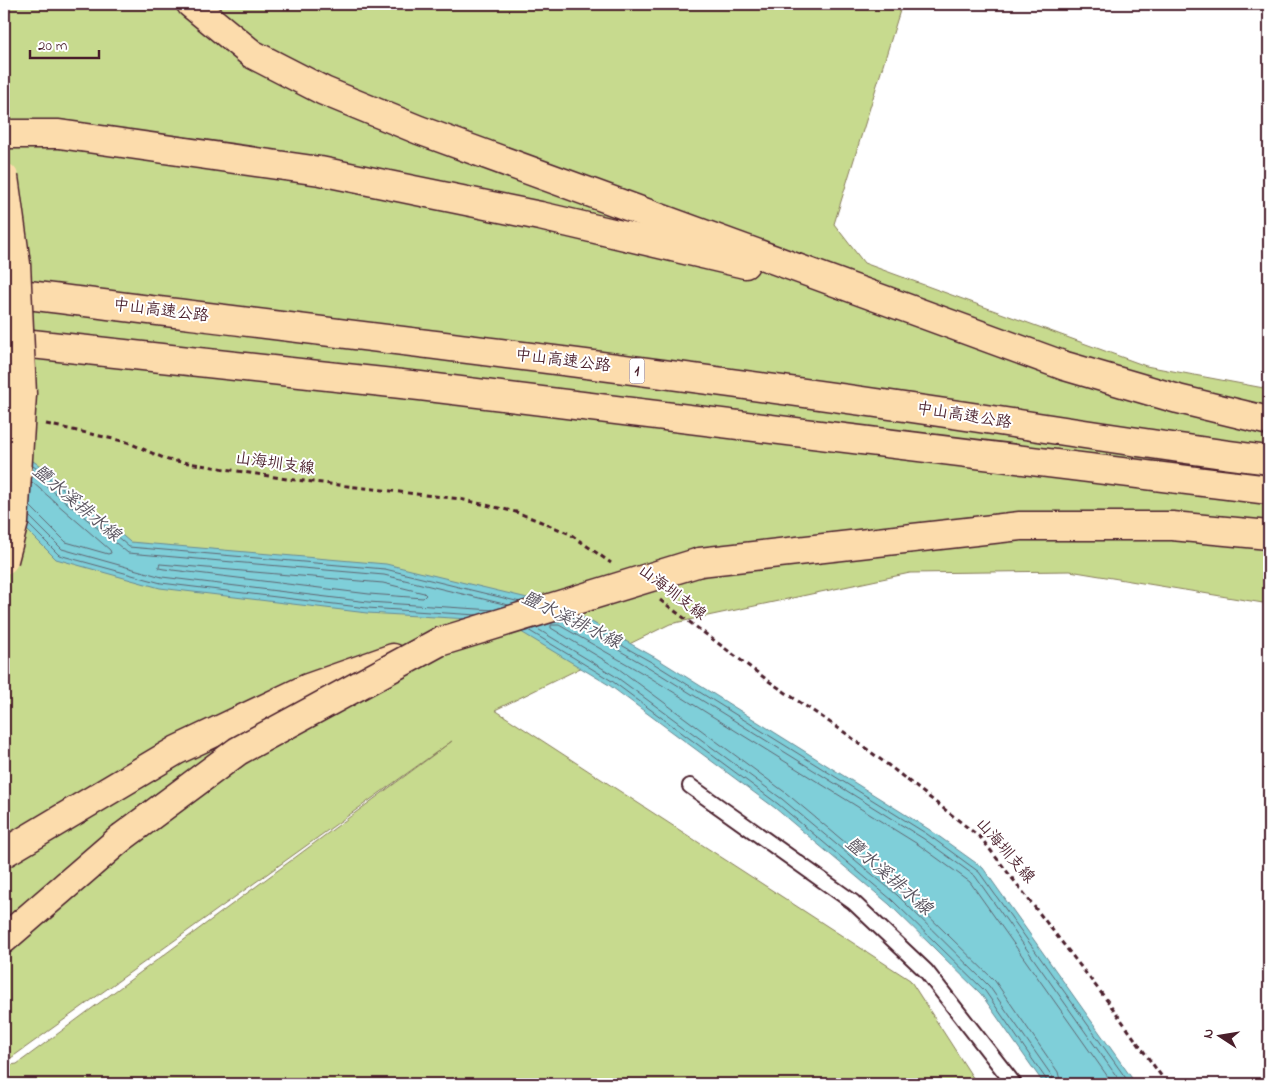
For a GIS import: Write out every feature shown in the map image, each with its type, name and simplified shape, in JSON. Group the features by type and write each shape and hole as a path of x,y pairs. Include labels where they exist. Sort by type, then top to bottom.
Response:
{"highway":[{"path":"191,4 252,54 324,91 419,130 1065,366 1178,399 1269,420"},
{"path":"4,134 60,134 320,171 540,216 856,290"},
{"path":"4,177 16,264 22,394 14,522 4,560"},
{"name":"中山高速公路","path":"4,292 597,365 868,402 1181,450 1269,460"},
{"path":"4,341 430,388 1269,490"},
{"path":"4,853 177,750 308,688 439,642 700,562 1020,526 1172,526 1269,535"},
{"path":"4,939 121,838 238,751 439,642"}],"lane":[{"path":"690,786 853,902 926,971 1014,1084"}],"path":[{"name":"山海圳支線","path":"44,424 127,442 168,460 287,480 460,499 516,512 570,534 614,566"},
{"name":"山海圳支線","path":"658,598 770,682 844,732 981,838 1109,1003 1167,1084"}],"green space":[{"path":"4,4 902,4 834,224 864,263 1146,366 1269,389 1269,604 1070,571 910,573 670,624 495,710 910,980 977,1084 4,1084 4,1066 17,1064 452,741 4,1063"}],"water":[{"name":"鹽水溪排水線","path":"4,441 49,472 130,542 386,564 565,607 656,658 930,830 983,868 1136,1084 1044,1084 981,994 889,904 775,808 609,685 503,621 367,613 160,588 56,559 4,507"}]}
